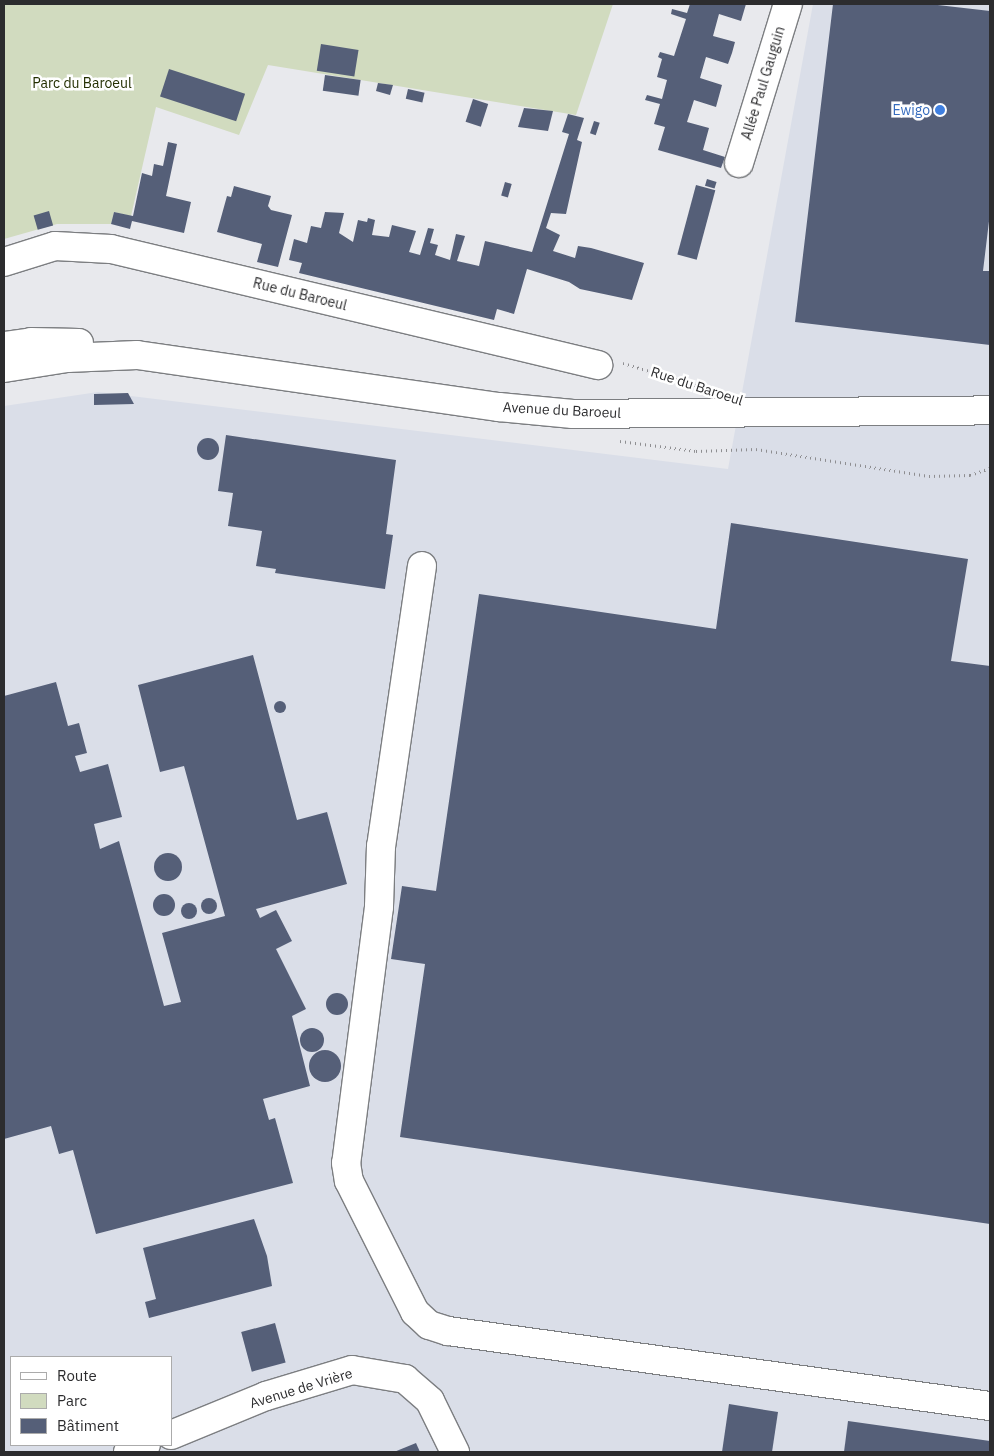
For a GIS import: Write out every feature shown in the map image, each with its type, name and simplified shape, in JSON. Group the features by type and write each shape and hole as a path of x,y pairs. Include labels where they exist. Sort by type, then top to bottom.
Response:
{"main road":[{"name":"Allée Paul Gauguin","path":"739,163 788,4"},
{"name":"Rue du Baroeul","path":"4,262 55,246 111,249 596,364"},
{"name":"Avenue du Baroeul","path":"4,346 57,341 96,345 136,355 547,412 623,414 990,410"},
{"name":"Avenue du Baroeul","path":"4,368 67,358 136,355"},
{"path":"422,566 381,846 379,907 346,1163 348,1181 415,1312 429,1325 448,1331 990,1406"},
{"name":"Avenue de Vrière","path":"172,1435 266,1396 352,1370 405,1379 430,1401 455,1452"},
{"path":"128,1452 143,1446"}],"path":[{"name":"Rue du Baroeul","path":"596,364 597,356 701,387"}],"shaded area":[{"path":"813,4 990,4 990,1452 4,1452 4,406 98,392 728,469"}],"green space":[{"name":"Parc du Baroeul","path":"4,4 613,4 576,115 268,65 239,135 156,107 131,216 114,212 111,224 57,224 4,239"}],"building":[{"path":"690,4 746,4 741,21 719,14 713,36 735,42 732,53 728,64 706,57 700,78 722,85 716,107 694,100 687,122 709,128 703,150 725,157 721,168 658,150 665,127 654,124 660,104 645,100 647,95 662,99 667,80 657,77 662,59 658,57 660,52 674,56 686,19 671,14 672,9 687,13"},
{"path":"833,4 929,4 990,11 990,213 983,271 990,271 990,345 795,322"},
{"path":"321,44 359,50 354,77 317,71"},
{"path":"169,69 245,94 236,121 160,97"},
{"path":"325,75 361,80 358,96 323,91"},
{"path":"378,83 393,85 390,95 376,91"},
{"path":"408,89 425,93 422,103 406,99"},
{"path":"473,99 488,104 481,127 466,122"},
{"path":"524,108 553,111 548,131 518,127"},
{"path":"568,114 584,118 577,140 582,142 566,214 551,213 546,228 560,235 553,251 575,258 578,246 644,263 632,300 580,289 569,282 527,269 514,314 497,309 494,320 299,273 302,263 289,260 294,239 307,243 311,226 321,228 325,212 344,213 339,233 353,242 358,220 367,222 368,218 375,220 372,235 389,237 392,225 416,231 409,252 420,255 428,228 434,229 430,243 438,245 435,255 450,260 456,234 465,236 457,261 479,266 485,241 532,252 569,134 562,132"},
{"path":"594,121 600,123 596,135 590,133"},
{"path":"168,142 177,144 166,196 191,202 184,233 132,221 130,229 111,224 114,212 133,216 142,173 152,176 154,164 163,166"},
{"path":"707,179 717,182 715,189 705,186"},
{"path":"505,182 512,184 508,197 501,195"},
{"path":"696,185 715,190 697,260 677,255"},
{"path":"234,186 271,196 268,206 271,210 292,215 278,267 257,262 262,244 217,232 227,196 231,197"},
{"path":"49,211 53,225 38,230 34,215"},
{"path":"128,393 134,404 94,405 94,394"},
{"path":"226,435 396,460 386,534 393,535 385,589 275,573 276,569 256,566 262,531 228,526 233,493 218,491"},
{"path":"208,438 216,441 219,449 216,457 208,460 200,457 197,449 200,441"},
{"path":"731,523 968,559 951,661 990,666 990,1224 400,1137 425,964 391,959 402,886 436,891 479,594 716,629"},
{"path":"253,655 297,820 327,812 347,884 256,909 260,918 276,910 292,941 276,949 306,1009 292,1016 310,1086 263,1099 269,1120 275,1118 293,1183 96,1234 73,1150 59,1154 51,1126 4,1139 4,696 56,682 68,726 79,723 87,753 75,756 80,772 108,764 122,817 94,824 100,849 119,841 164,1006 181,1002 162,933 225,916 184,766 160,772 138,685"},
{"path":"278,701 282,701 286,707 282,713 278,713 274,709 274,705"},
{"path":"168,853 178,857 182,867 178,877 168,881 158,877 154,867 158,857"},
{"path":"164,894 172,897 175,905 172,913 164,916 156,913 153,905 156,897"},
{"path":"206,898 212,898 217,903 215,912 206,914 201,909 201,903"},
{"path":"186,903 192,903 197,908 195,917 186,919 181,914 181,908"},
{"path":"333,993 341,993 348,1000 348,1008 341,1015 333,1015 326,1008 326,1000"},
{"path":"312,1028 320,1032 324,1040 320,1048 312,1052 304,1048 300,1040 304,1032"},
{"path":"325,1050 336,1055 341,1066 336,1077 325,1082 314,1077 309,1066 314,1055"},
{"path":"254,1219 267,1256 272,1286 149,1318 145,1302 156,1299 143,1248"},
{"path":"275,1323 286,1363 252,1372 241,1332"},
{"path":"729,1404 778,1412 772,1452 722,1452"},
{"path":"848,1421 990,1441 990,1452 844,1452"},
{"path":"416,1443 420,1452 394,1452"}],"place":[{"name":"Ewigo","path":"940,110"}]}
